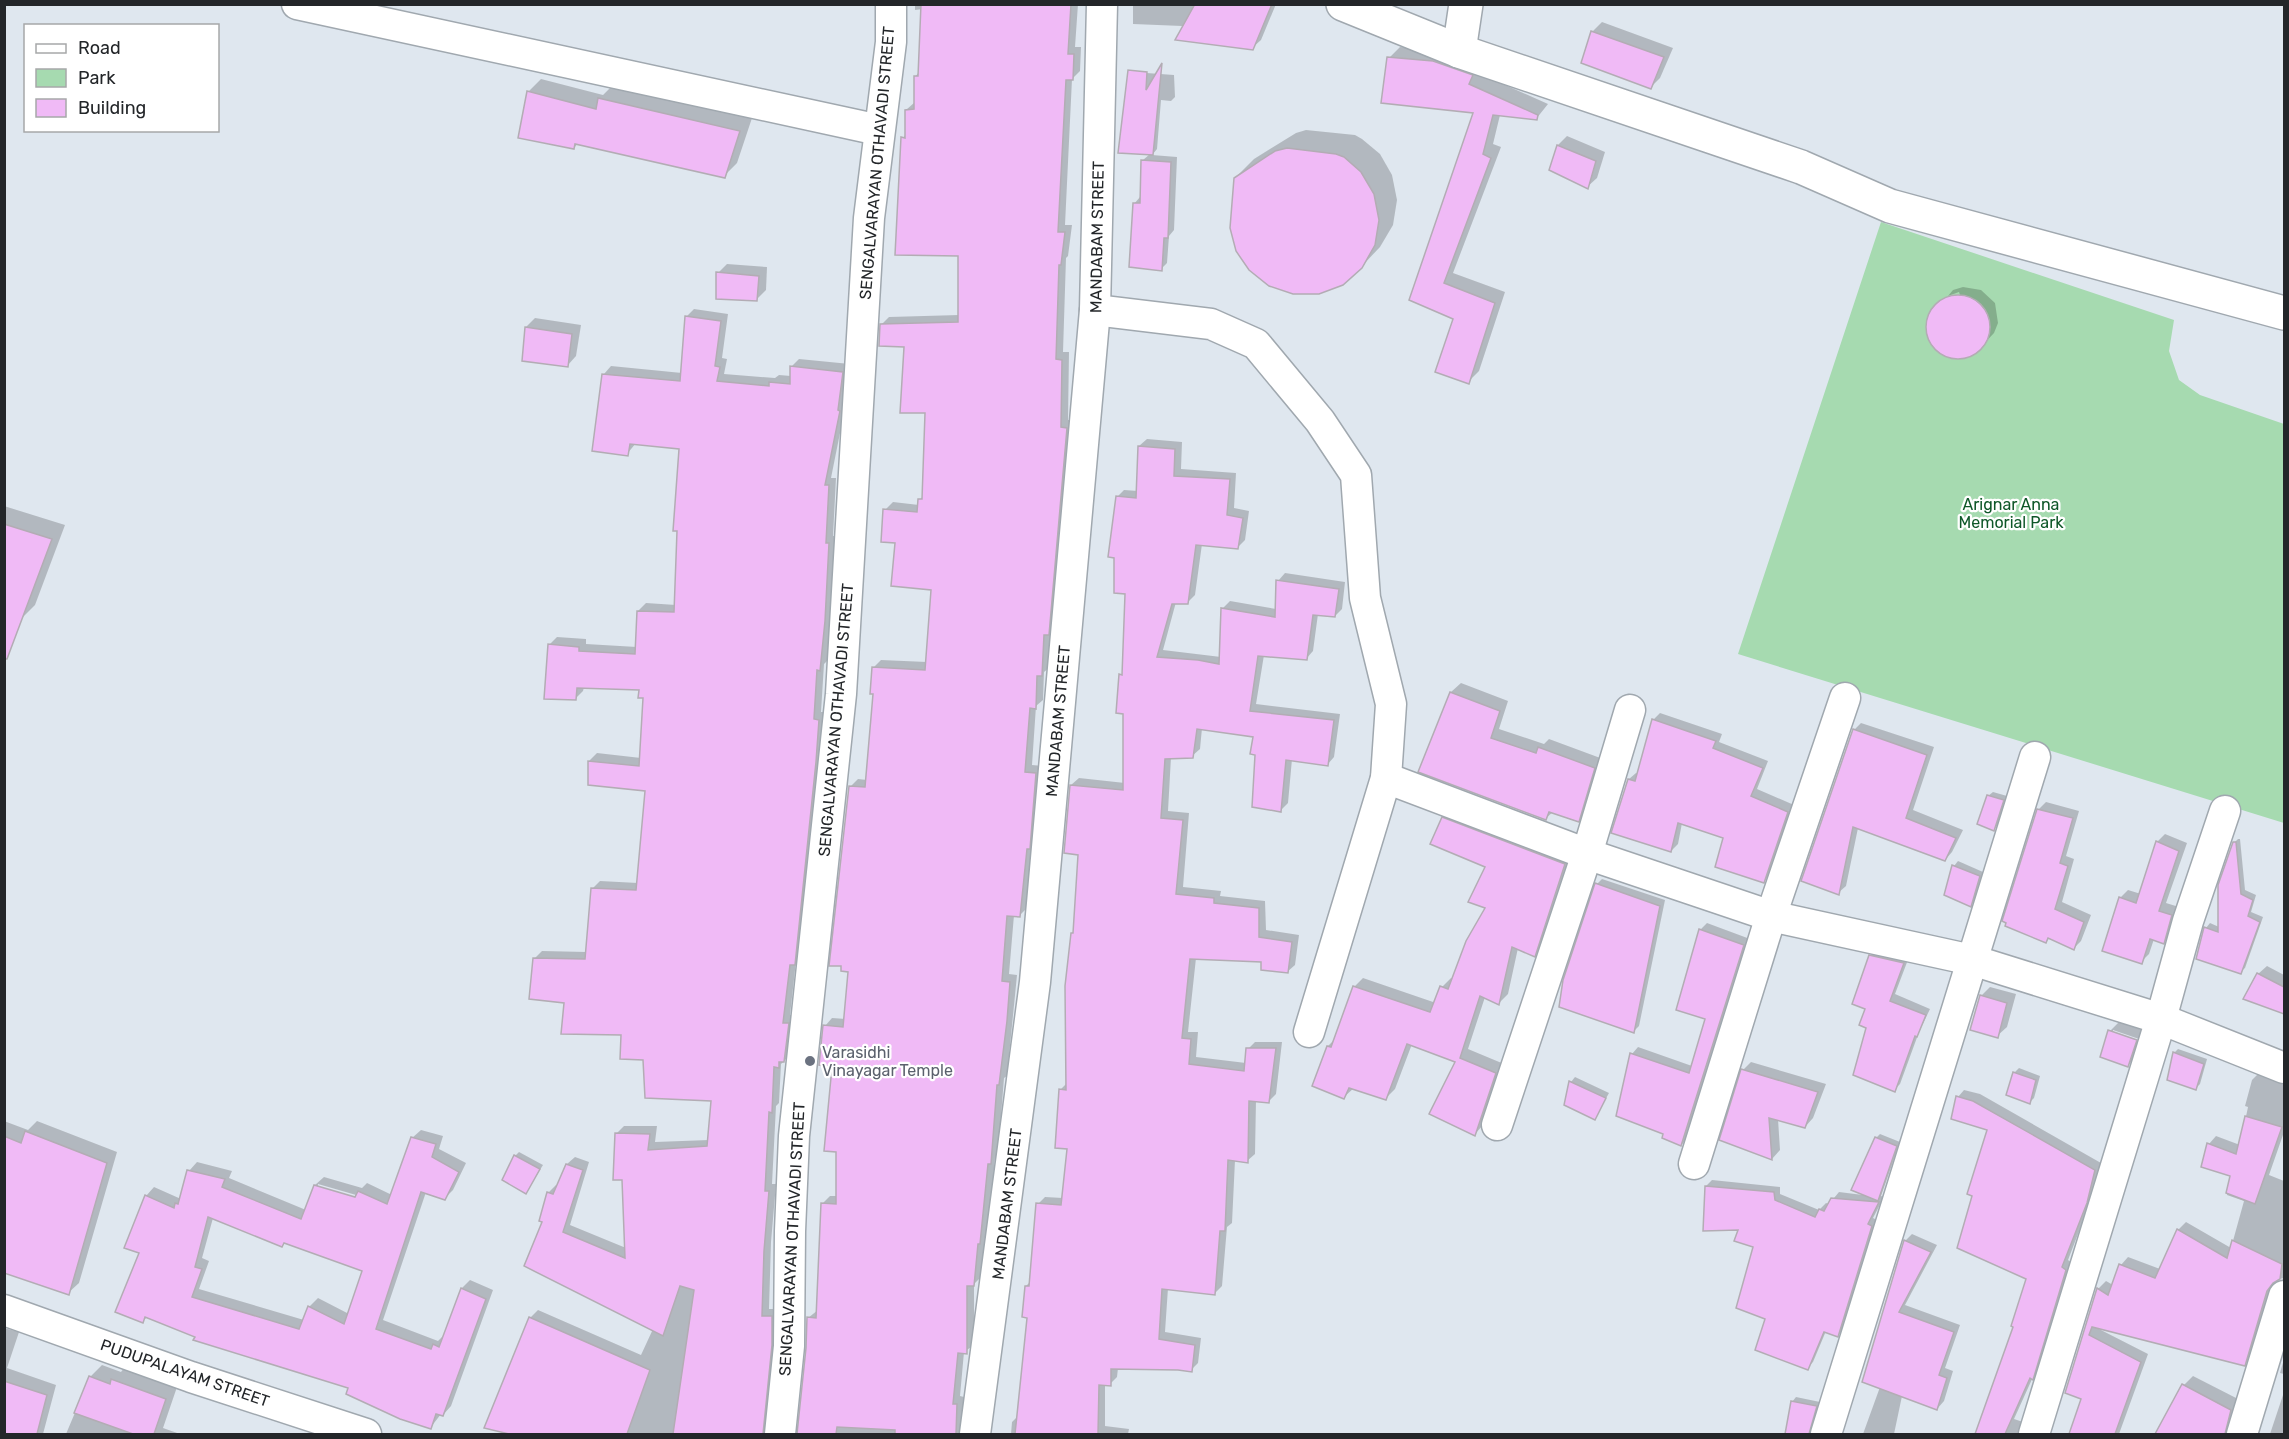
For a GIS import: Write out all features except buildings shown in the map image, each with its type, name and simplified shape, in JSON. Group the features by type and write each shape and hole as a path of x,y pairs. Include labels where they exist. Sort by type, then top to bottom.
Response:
{"street":[{"path":"297,4 879,130"},
{"name":"SENGALVARAYAN OTHAVADI STREET","path":"780,1434 789,1346 794,1136 841,694 869,218 891,42 891,4"},
{"name":"MANDABAM STREET","path":"975,1434 1035,982 1095,310 1102,4"},
{"path":"1343,4 1459,51 1801,167 1890,206 2284,313"},
{"path":"1459,51 1466,4"},
{"path":"1095,310 1211,324 1256,344 1320,421 1356,475 1365,598 1391,704 1386,778 1309,1032"},
{"path":"1694,1164 1772,916 1845,698"},
{"path":"1497,1125 1587,854 1630,710"},
{"path":"1826,1434 2035,758"},
{"path":"1386,778 1587,854 1772,916 1972,960 2161,1019 2284,1068"},
{"path":"2034,1434 2161,1019 2188,921 2225,811"},
{"path":"2242,1434 2284,1296"},
{"name":"PUDUPALAYAM STREET","path":"4,1310 191,1377 366,1434"}],"green space":[{"name":"Arignar Anna Memorial Park","path":"1881,222 2174,320 2169,351 2179,380 2200,395 2284,424 2284,823 1738,654"}],"place":[{"name":"Varasidhi Vinayagar Temple","path":"810,1061"}]}
